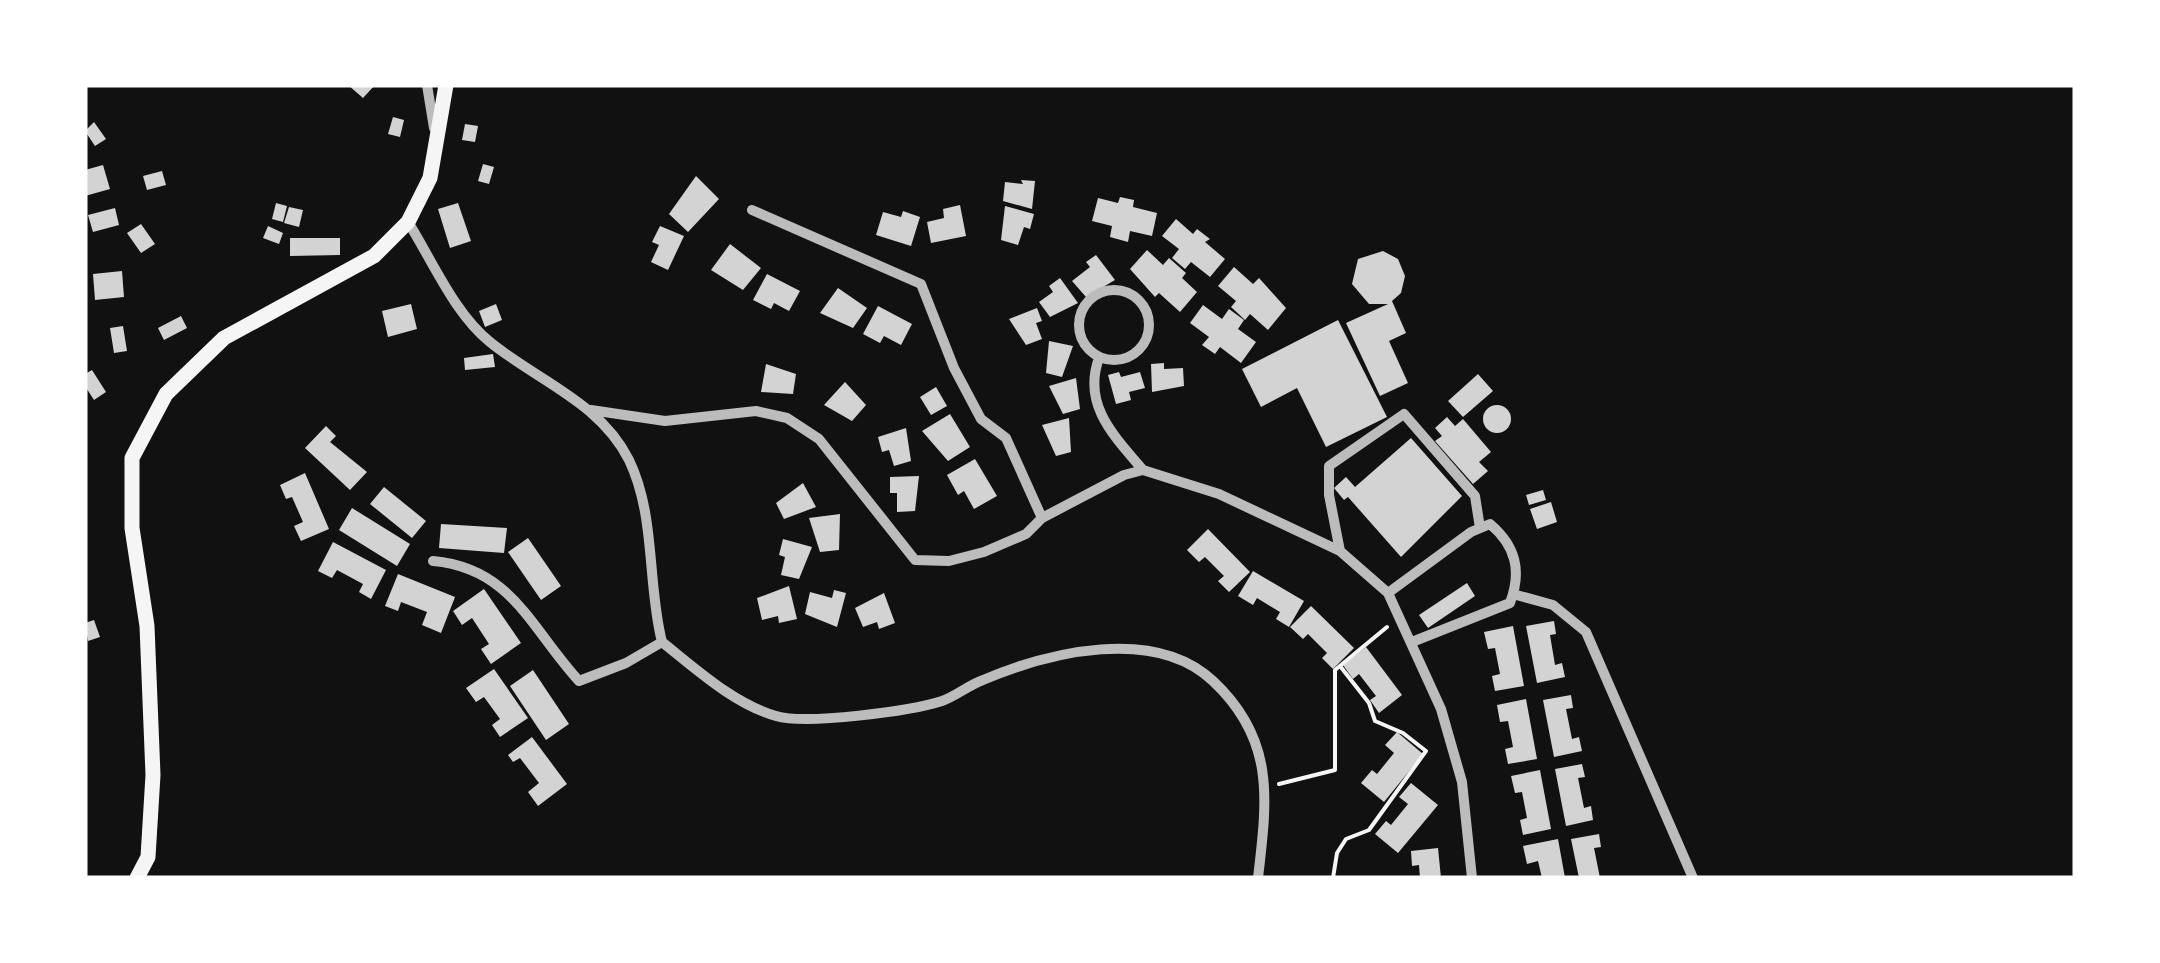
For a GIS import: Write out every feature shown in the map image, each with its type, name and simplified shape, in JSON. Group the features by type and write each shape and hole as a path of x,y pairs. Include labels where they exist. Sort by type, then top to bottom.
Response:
{"main road":[{"path":"138,878 148,857 154,775 147,626 132,528 132,458 166,394 224,338 374,256 408,222 430,178 446,85"}],"street":[{"path":"427,85 435,134"},
{"path":"752,210 922,284 954,368 981,418 1006,438 1042,518"},
{"path":"408,222 454,299 487,340 590,410 612,432 629,461 641,495 662,642 735,696 778,717 833,718 943,701 1035,660 1098,650 1148,650 1200,668 1234,700 1256,738 1266,787 1258,878"},
{"path":"1099,358 1127,358 1147,339 1148,314 1133,295 1107,290 1083,308 1080,336 1099,358 1094,396 1104,424 1143,470 1219,494 1340,551 1388,593 1442,709 1462,782 1472,878"},
{"path":"590,410 664,421 756,411 787,418 819,438 914,560 949,561 984,552 1026,534 1042,518 1124,475 1143,470"},
{"path":"1340,551 1329,496 1329,466 1404,414 1474,496 1480,528"},
{"path":"1388,593 1480,528 1490,524 1509,540 1517,570 1510,603 1412,642"},
{"path":"433,561 457,563 492,578 531,618 578,681 626,663 662,642"},
{"path":"1513,594 1553,605 1586,632 1693,878"}],"path":[{"path":"1266,787 1335,770 1335,670 1399,618"},
{"path":"1333,878 1337,853 1346,839 1369,830 1426,752 1403,732 1375,721 1370,703 1340,666"}],"building":[{"path":"348,85 375,85 363,98"},
{"path":"393,117 404,120 400,137 388,134"},
{"path":"94,122 106,139 95,146 85,131"},
{"path":"465,124 478,126 475,142 462,140"},
{"path":"483,164 494,167 489,184 478,181"},
{"path":"103,165 110,189 85,196 85,170"},
{"path":"162,171 166,185 147,190 143,176"},
{"path":"696,176 719,199 688,232 669,214"},
{"path":"1021,180 1035,181 1032,209 1003,201 1005,182 1023,184"},
{"path":"1120,197 1134,200 1133,207 1157,213 1152,236 1130,231 1128,242 1110,237 1112,226 1092,221 1098,198 1118,203"},
{"path":"276,203 287,206 283,222 272,219"},
{"path":"458,203 471,241 450,248 438,209"},
{"path":"960,205 966,236 931,243 927,222 944,218 943,209"},
{"path":"1005,206 1034,214 1030,229 1024,227 1018,245 1001,240"},
{"path":"289,207 303,210 299,227 284,223"},
{"path":"115,208 119,225 93,232 88,215"},
{"path":"903,211 920,217 911,246 876,235 883,212 901,217"},
{"path":"1176,219 1193,234 1197,229 1210,239 1205,242 1225,259 1210,277 1191,262 1185,269 1172,258 1179,249 1162,236"},
{"path":"141,224 155,244 141,253 127,233"},
{"path":"268,226 283,233 279,244 263,238"},
{"path":"660,226 684,236 668,270 651,262 659,245 652,242"},
{"path":"290,238 340,238 340,255 290,256"},
{"path":"730,244 761,268 743,290 711,270"},
{"path":"1147,250 1163,265 1169,258 1186,273 1182,278 1197,292 1180,312 1159,293 1155,297 1130,269"},
{"path":"1383,251 1398,259 1405,276 1401,293 1392,301 1406,333 1389,341 1408,383 1380,396 1346,323 1388,304 1369,304 1352,284 1358,259"},
{"path":"1096,255 1115,280 1086,297 1072,281 1090,267 1086,262"},
{"path":"1234,267 1253,284 1259,278 1286,308 1268,330 1250,314 1245,320 1231,307 1236,301 1218,286"},
{"path":"122,271 124,297 95,300 93,274"},
{"path":"767,274 800,291 789,311 774,303 771,309 753,300"},
{"path":"1060,278 1078,303 1050,317 1039,302 1053,292 1049,286"},
{"path":"838,288 867,308 853,328 820,313"},
{"path":"411,304 417,329 388,337 382,311"},
{"path":"496,304 502,320 485,327 479,311"},
{"path":"1203,305 1222,319 1229,309 1244,320 1238,329 1256,342 1241,363 1220,347 1215,354 1202,345 1209,337 1190,323"},
{"path":"878,306 912,324 901,345 884,336 880,343 863,334"},
{"path":"1037,308 1042,321 1036,323 1042,339 1026,345 1009,319"},
{"path":"181,316 187,328 164,340 158,328"},
{"path":"1338,320 1387,417 1326,447 1297,388 1261,407 1242,369"},
{"path":"123,326 127,351 114,353 110,328"},
{"path":"1049,341 1073,346 1062,377 1046,373"},
{"path":"493,354 495,367 465,370 464,358"},
{"path":"1164,363 1164,369 1183,368 1184,386 1152,392 1151,364"},
{"path":"766,364 796,374 793,394 761,392"},
{"path":"92,370 106,392 94,400 85,386 85,374"},
{"path":"1119,372 1121,377 1140,372 1145,388 1129,392 1131,400 1116,404 1108,375"},
{"path":"1478,374 1493,391 1463,417 1448,401"},
{"path":"1076,378 1080,409 1063,414 1049,386"},
{"path":"845,382 866,405 852,421 824,405"},
{"path":"936,387 947,406 931,415 920,397"},
{"path":"1497,405 1507,409 1511,419 1507,429 1497,433 1487,429 1483,419 1487,409"},
{"path":"950,414 970,447 948,461 922,431"},
{"path":"1447,417 1455,426 1463,419 1491,452 1479,462 1488,471 1473,484 1435,441 1442,436 1435,428"},
{"path":"1069,418 1071,452 1056,456 1042,425"},
{"path":"326,426 336,436 330,442 367,472 350,490 305,448"},
{"path":"906,428 911,461 894,466 889,450 882,452 878,437"},
{"path":"1411,438 1462,496 1401,557 1348,497 1344,500 1334,488 1346,477 1355,487"},
{"path":"975,459 997,496 974,509 964,491 958,495 947,475"},
{"path":"305,473 329,529 301,541 294,526 303,522 292,497 286,499 280,485"},
{"path":"919,476 915,511 897,512 897,493 890,493 890,477"},
{"path":"803,483 816,507 784,519 776,503"},
{"path":"384,487 426,521 412,538 370,504"},
{"path":"1543,490 1546,500 1529,505 1526,495"},
{"path":"1551,502 1557,522 1537,529 1530,509"},
{"path":"352,508 410,544 397,566 339,530"},
{"path":"840,514 839,550 820,552 809,518"},
{"path":"441,524 507,528 504,553 439,548"},
{"path":"1208,529 1250,572 1229,592 1218,581 1224,576 1205,557 1199,562 1187,550"},
{"path":"528,538 561,586 541,600 508,552"},
{"path":"783,539 812,547 799,579 781,575 785,557 779,555"},
{"path":"333,542 386,570 371,599 359,592 363,584 337,570 332,578 318,571"},
{"path":"1253,571 1304,601 1289,627 1276,619 1280,612 1257,598 1253,605 1238,596"},
{"path":"398,574 455,597 441,633 422,625 427,612 401,602 398,611 385,606"},
{"path":"1467,583 1475,596 1428,628 1419,615"},
{"path":"789,586 797,619 779,623 778,616 762,620 757,598"},
{"path":"484,589 521,643 491,664 481,649 489,644 472,618 462,625 453,611"},
{"path":"834,590 846,593 837,627 805,614 810,592 832,598"},
{"path":"884,593 895,623 879,629 877,622 863,627 855,608"},
{"path":"1311,606 1354,648 1333,669 1322,658 1327,653 1308,634 1303,639 1290,627"},
{"path":"94,620 100,637 88,641 85,623"},
{"path":"1554,621 1556,634 1550,635 1555,665 1562,663 1565,677 1537,683 1526,626"},
{"path":"1513,626 1524,686 1495,691 1492,676 1500,674 1495,648 1488,649 1484,632"},
{"path":"1366,647 1402,695 1379,713 1370,700 1376,696 1359,674 1353,679 1343,665"},
{"path":"494,669 528,718 500,737 492,725 500,719 484,697 476,702 466,688"},
{"path":"533,670 569,724 546,740 510,686"},
{"path":"1571,695 1573,708 1566,709 1572,739 1579,737 1582,751 1554,757 1543,700"},
{"path":"1526,699 1537,759 1508,764 1505,749 1513,747 1508,721 1500,722 1497,705"},
{"path":"1397,732 1423,754 1384,802 1361,783 1372,770 1377,774 1394,753 1385,745"},
{"path":"532,737 567,784 538,806 528,792 539,783 520,758 513,762 508,755"},
{"path":"1582,764 1585,777 1578,778 1584,808 1591,806 1593,820 1566,826 1555,769"},
{"path":"1540,770 1551,829 1523,835 1520,820 1527,818 1522,792 1515,793 1511,776"},
{"path":"1411,783 1438,805 1398,853 1375,834 1386,821 1391,825 1408,804 1399,797"},
{"path":"1599,834 1601,847 1594,848 1600,878 1579,878 1571,839"},
{"path":"1558,839 1565,878 1542,878 1538,861 1527,864 1523,846"},
{"path":"1438,848 1441,878 1420,878 1419,865 1412,866 1411,851"}]}
